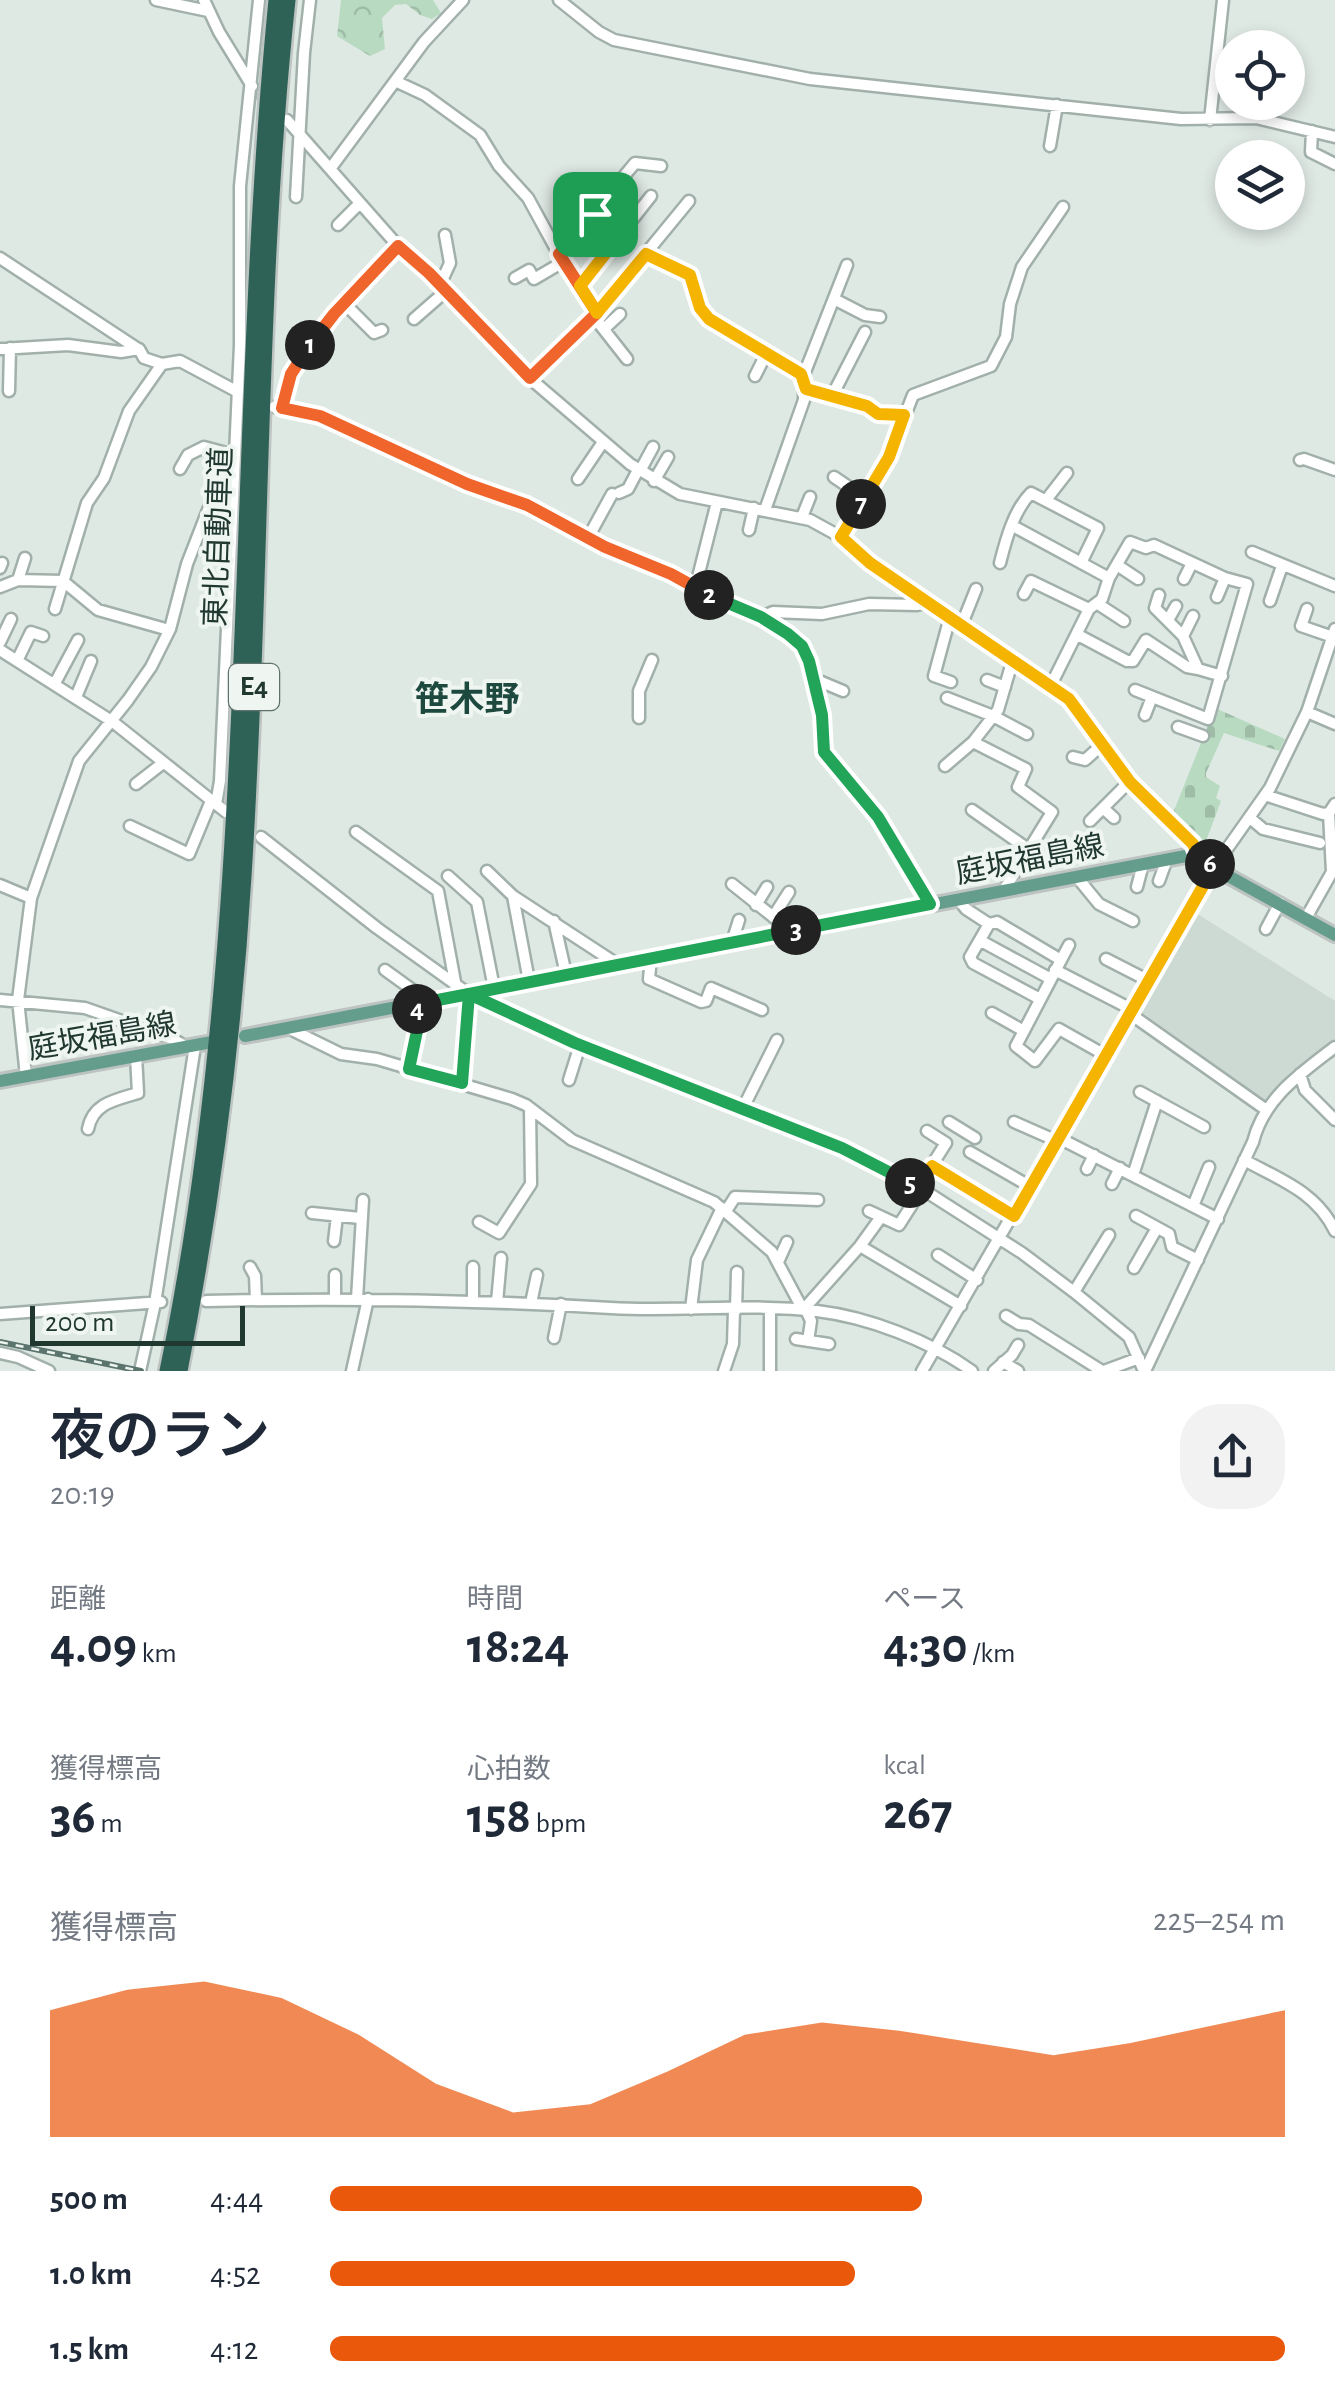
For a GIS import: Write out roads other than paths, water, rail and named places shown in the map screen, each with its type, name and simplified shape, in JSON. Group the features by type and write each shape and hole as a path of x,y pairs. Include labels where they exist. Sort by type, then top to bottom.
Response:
{"highway":[{"name":"東北自動車道","path":"173,1370 198,1204 226,962 242,694 258,228 276,0"},
{"name":"東北自動車道","path":"173,1370 214,1173 238,962 253,714 269,264 288,0"}],"main road":[{"name":"庭坂福島線","path":"245,1036 1198,855"},
{"path":"1198,855 1335,935"},
{"name":"庭坂福島線","path":"0,1080 212,1042"}],"street":[{"path":"156,0 206,6 254,89"},
{"path":"130,826 190,854 218,805 233,451 240,400 240,186 254,89 258,0"},
{"path":"296,197 310,0"},
{"path":"330,170 443,19 462,0"},
{"path":"559,0 614,40 815,80 1210,120 1256,118 1335,137"},
{"path":"1210,120 1223,0"},
{"path":"395,81 425,95 480,135 528,198 595,315 627,359"},
{"path":"1050,146 1057,105"},
{"path":"287,120 398,246 530,378 603,442 654,481 680,494 802,518 841,537 870,563 1076,706 1103,744 1118,756 1130,782 1193,844 1198,855"},
{"path":"1312,131 1311,152 1335,164"},
{"path":"515,278 529,270 534,278 561,258 635,163 661,166"},
{"path":"580,286 651,196"},
{"path":"530,378 595,315 689,200"},
{"path":"338,225 360,202"},
{"path":"841,537 889,457 904,415 917,393 990,366 1006,337 1010,304 1022,268 1063,206"},
{"path":"595,214 620,235"},
{"path":"414,318 443,288 450,263 446,234"},
{"path":"398,246 322,327 295,366 278,407 320,416 498,498 527,505 605,547 761,617 788,634 802,646 812,678 822,715 824,752 878,817 930,904"},
{"path":"646,254 690,275 700,308 709,319 803,376"},
{"path":"0,258 139,350 144,358 162,364 175,360 187,364 240,400"},
{"path":"749,530 782,471 806,389 803,376 846,265"},
{"path":"834,299 865,315 880,317"},
{"path":"344,303 374,333 382,330"},
{"path":"605,328 620,314"},
{"path":"832,396 865,332"},
{"path":"9,391 5,349 68,346 121,352 139,350"},
{"path":"755,376 766,354"},
{"path":"55,609 82,514 104,478 120,427 162,364"},
{"path":"806,389 867,406 878,414 904,415"},
{"path":"578,479 603,442"},
{"path":"180,468 188,456 204,447 233,451"},
{"path":"590,536 615,494 628,489 654,447"},
{"path":"26,1076 18,1000 31,898 79,760 151,666 169,630 187,564 233,451"},
{"path":"654,481 668,457"},
{"path":"1300,460 1335,470"},
{"path":"1046,500 1067,473"},
{"path":"834,478 865,498"},
{"path":"1000,562 1022,502 1032,493 1098,528 1082,563"},
{"path":"802,518 810,497"},
{"path":"696,588 717,502"},
{"path":"1012,526 1109,578"},
{"path":"1051,685 1093,606 1107,591 1109,578 1130,542 1146,548 1154,545 1247,584 1208,718 1135,690"},
{"path":"1252,552 1335,586"},
{"path":"18,580 24,558"},
{"path":"1184,579 1192,563"},
{"path":"1116,565 1138,580"},
{"path":"1270,601 1282,566"},
{"path":"1217,597 1226,578"},
{"path":"0,587 18,580 63,581 98,610 169,630"},
{"path":"1024,594 1031,581 1124,622"},
{"path":"962,624 976,589"},
{"path":"1159,596 1155,608 1183,636 1198,668"},
{"path":"761,617 773,612 822,614 869,604 931,602"},
{"path":"1168,620 1176,606"},
{"path":"922,1371 1214,867 1265,795 1307,712 1331,663 1334,633 1301,626 1306,610"},
{"path":"1183,636 1193,616"},
{"path":"950,617 934,676 951,682"},
{"path":"0,642 11,618"},
{"path":"17,661 29,634 44,636"},
{"path":"1078,635 1126,661 1133,661 1146,640 1188,667 1222,676"},
{"path":"54,683 78,640"},
{"path":"0,650 110,720 218,805"},
{"path":"945,766 973,742 993,716 1013,659"},
{"path":"640,718 639,691 652,660"},
{"path":"76,698 91,661"},
{"path":"812,678 843,690"},
{"path":"986,680 1004,687"},
{"path":"1145,715 1152,697"},
{"path":"948,698 1027,734"},
{"path":"1307,712 1335,724"},
{"path":"1178,726 1203,736"},
{"path":"973,742 1026,769 1018,787 1052,812 1004,890"},
{"path":"1073,757 1084,760 1103,744"},
{"path":"991,770 998,756"},
{"path":"136,784 163,763"},
{"path":"1090,821 1130,782"},
{"path":"1265,795 1333,808 1332,872 1306,918"},
{"path":"1104,808 1114,818"},
{"path":"972,810 1028,849"},
{"path":"1250,818 1263,829 1320,844"},
{"path":"356,832 438,891 455,983"},
{"path":"262,837 377,928 469,994 580,1045 842,1148 920,1188 1074,1292 1129,1337 1144,1371"},
{"path":"1160,880 1167,859"},
{"path":"1137,887 1142,864"},
{"path":"487,870 513,896 617,964"},
{"path":"448,876 478,902 494,988"},
{"path":"1075,879 1099,904 1133,921"},
{"path":"732,884 790,931"},
{"path":"0,885 31,898"},
{"path":"756,905 767,887"},
{"path":"773,917 789,892"},
{"path":"513,896 529,981"},
{"path":"958,899 989,924"},
{"path":"1266,929 1280,903"},
{"path":"554,920 566,974"},
{"path":"732,942 739,920"},
{"path":"958,962 970,957 989,924 997,922 1056,970"},
{"path":"981,940 1056,970 1130,1011 1265,1109"},
{"path":"1069,945 1016,1046 1035,1060 1058,1029 1105,1055"},
{"path":"651,957 648,979 701,1002 706,1001 711,988 762,1010"},
{"path":"970,957 1040,999"},
{"path":"1106,958 1147,980"},
{"path":"385,970 421,996 409,1069"},
{"path":"462,1083 469,994"},
{"path":"0,1000 85,1008 191,1046 159,1303 140,1371"},
{"path":"992,1013 1024,1031"},
{"path":"287,1028 341,1054 377,1059 488,1090 530,1108 572,1140 706,1198 766,1246 778,1262 811,1321 802,1340 829,1344"},
{"path":"743,1108 777,1040"},
{"path":"569,1080 580,1045"},
{"path":"1144,1371 1218,1219 1265,1109 1300,1074 1335,1048"},
{"path":"88,1129 91,1116 102,1104 138,1093 136,1056"},
{"path":"1300,1074 1305,1090 1334,1116"},
{"path":"1140,1092 1204,1127"},
{"path":"1134,1174 1157,1101"},
{"path":"479,1222 498,1233 529,1188 530,1108"},
{"path":"939,1138 951,1118 974,1138"},
{"path":"1014,1122 1134,1174 1218,1219"},
{"path":"805,1310 860,1246 875,1214 899,1225 946,1143 927,1131"},
{"path":"970,1152 1031,1187"},
{"path":"1087,1169 1094,1155"},
{"path":"1244,1160 1313,1199 1335,1231"},
{"path":"932,1166 1014,1216"},
{"path":"1112,1184 1120,1168"},
{"path":"1192,1206 1208,1168"},
{"path":"691,1309 696,1260 724,1209 735,1197 818,1200"},
{"path":"352,1371 363,1299 362,1200"},
{"path":"312,1212 360,1218"},
{"path":"334,1241 337,1216"},
{"path":"1136,1216 1169,1234 1172,1247 1198,1260"},
{"path":"1134,1268 1157,1228"},
{"path":"1074,1292 1109,1234"},
{"path":"778,1262 787,1242"},
{"path":"860,1246 961,1306"},
{"path":"938,1255 977,1280"},
{"path":"497,1302 501,1258"},
{"path":"250,1267 255,1276 256,1300"},
{"path":"473,1267 473,1302"},
{"path":"724,1371 734,1344 737,1272"},
{"path":"531,1303 537,1274"},
{"path":"335,1276 335,1300"},
{"path":"206,1301 363,1299 805,1310 836,1315 935,1348 972,1371"},
{"path":"0,1314 159,1303"},
{"path":"554,1338 561,1304"},
{"path":"770,1310 770,1371"},
{"path":"1006,1316 1029,1325 1103,1371 1139,1358"},
{"path":"994,1371 1018,1345"},
{"path":"0,1353 49,1371"},
{"path":"1003,1362 1018,1371"}],"tunnel":[{"path":"255,92 271,106"}],"railway":[{"path":"0,1342 141,1371"}],"district":[{"name":"笹木野","path":"467,700"}]}
